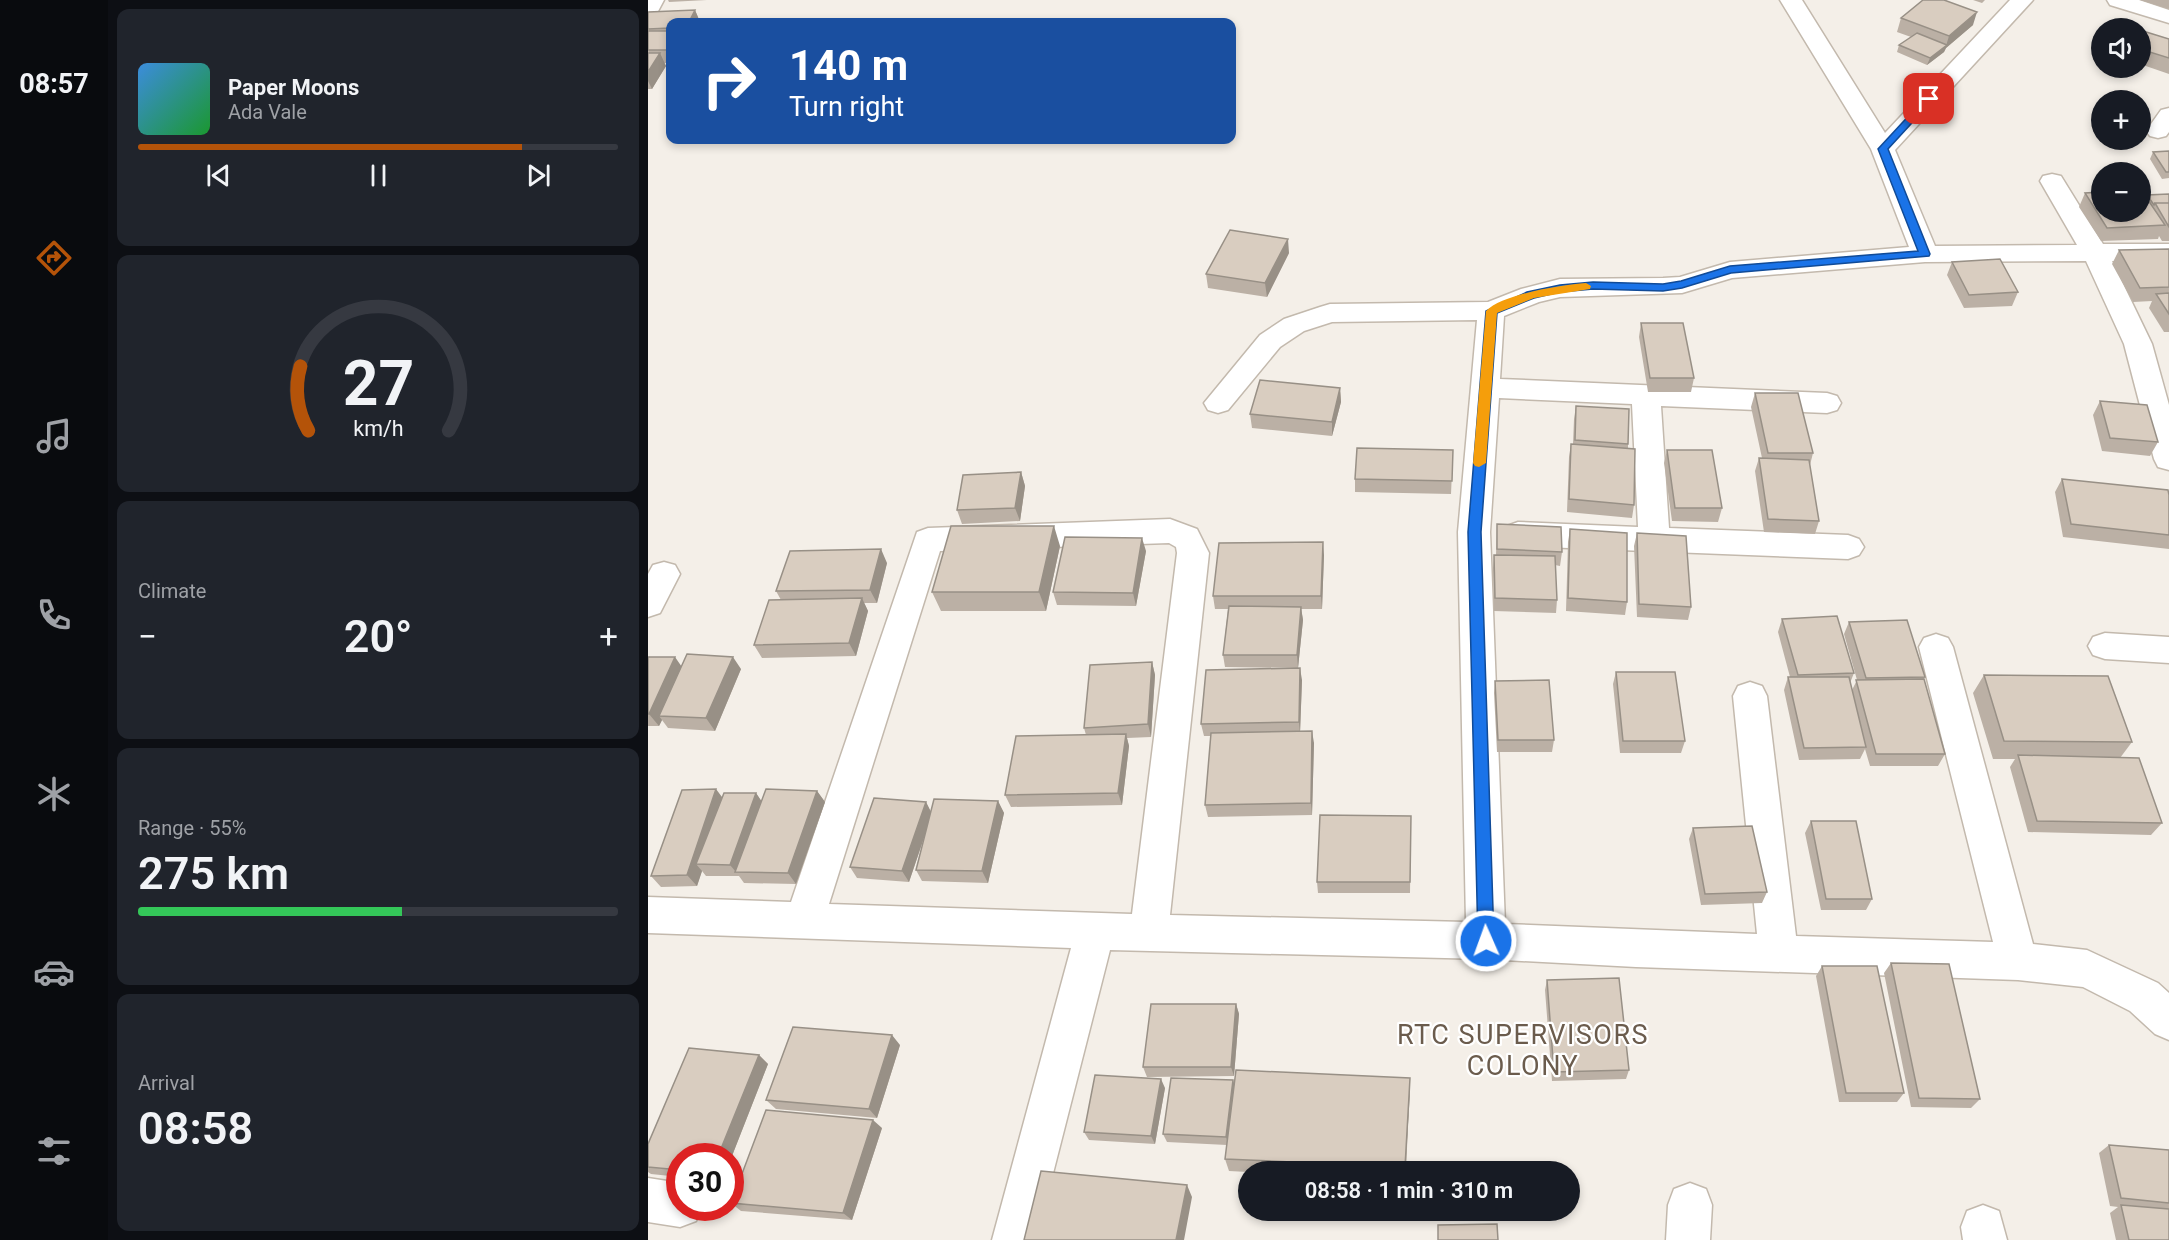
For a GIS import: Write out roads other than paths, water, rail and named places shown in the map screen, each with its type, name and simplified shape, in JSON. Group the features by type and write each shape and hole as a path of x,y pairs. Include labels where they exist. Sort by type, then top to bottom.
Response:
{"street":[{"path":"648,10 653,0"},
{"path":"1791,0 1882,149 1925,254"},
{"path":"1882,149 2022,0"},
{"path":"2118,0 2169,17"},
{"path":"2052,181 2096,254 2138,344 2169,459"},
{"path":"1218,403 1270,341 1294,325 1330,313 1491,311 1531,295 1560,288 1663,287 1682,285 1730,270 1925,254 2169,252"},
{"path":"1486,941 1474,532 1491,311"},
{"path":"1485,388 1827,403"},
{"path":"1646,395 1654,540"},
{"path":"804,920 928,540 1170,531 1183,535 1191,541 1193,553 1149,933"},
{"path":"1474,532 1848,548"},
{"path":"648,604 664,574"},
{"path":"1936,646 2018,961"},
{"path":"2105,646 2169,650"},
{"path":"1750,696 1778,953"},
{"path":"648,915 1149,933 1486,941 2018,961 2087,969 2144,997 2169,1020"},
{"path":"1014,1240 1095,930"},
{"path":"648,1200 666,1203"}],"district":[{"name":"RTC SUPERVISORS COLONY","path":"1523,1050"}]}
